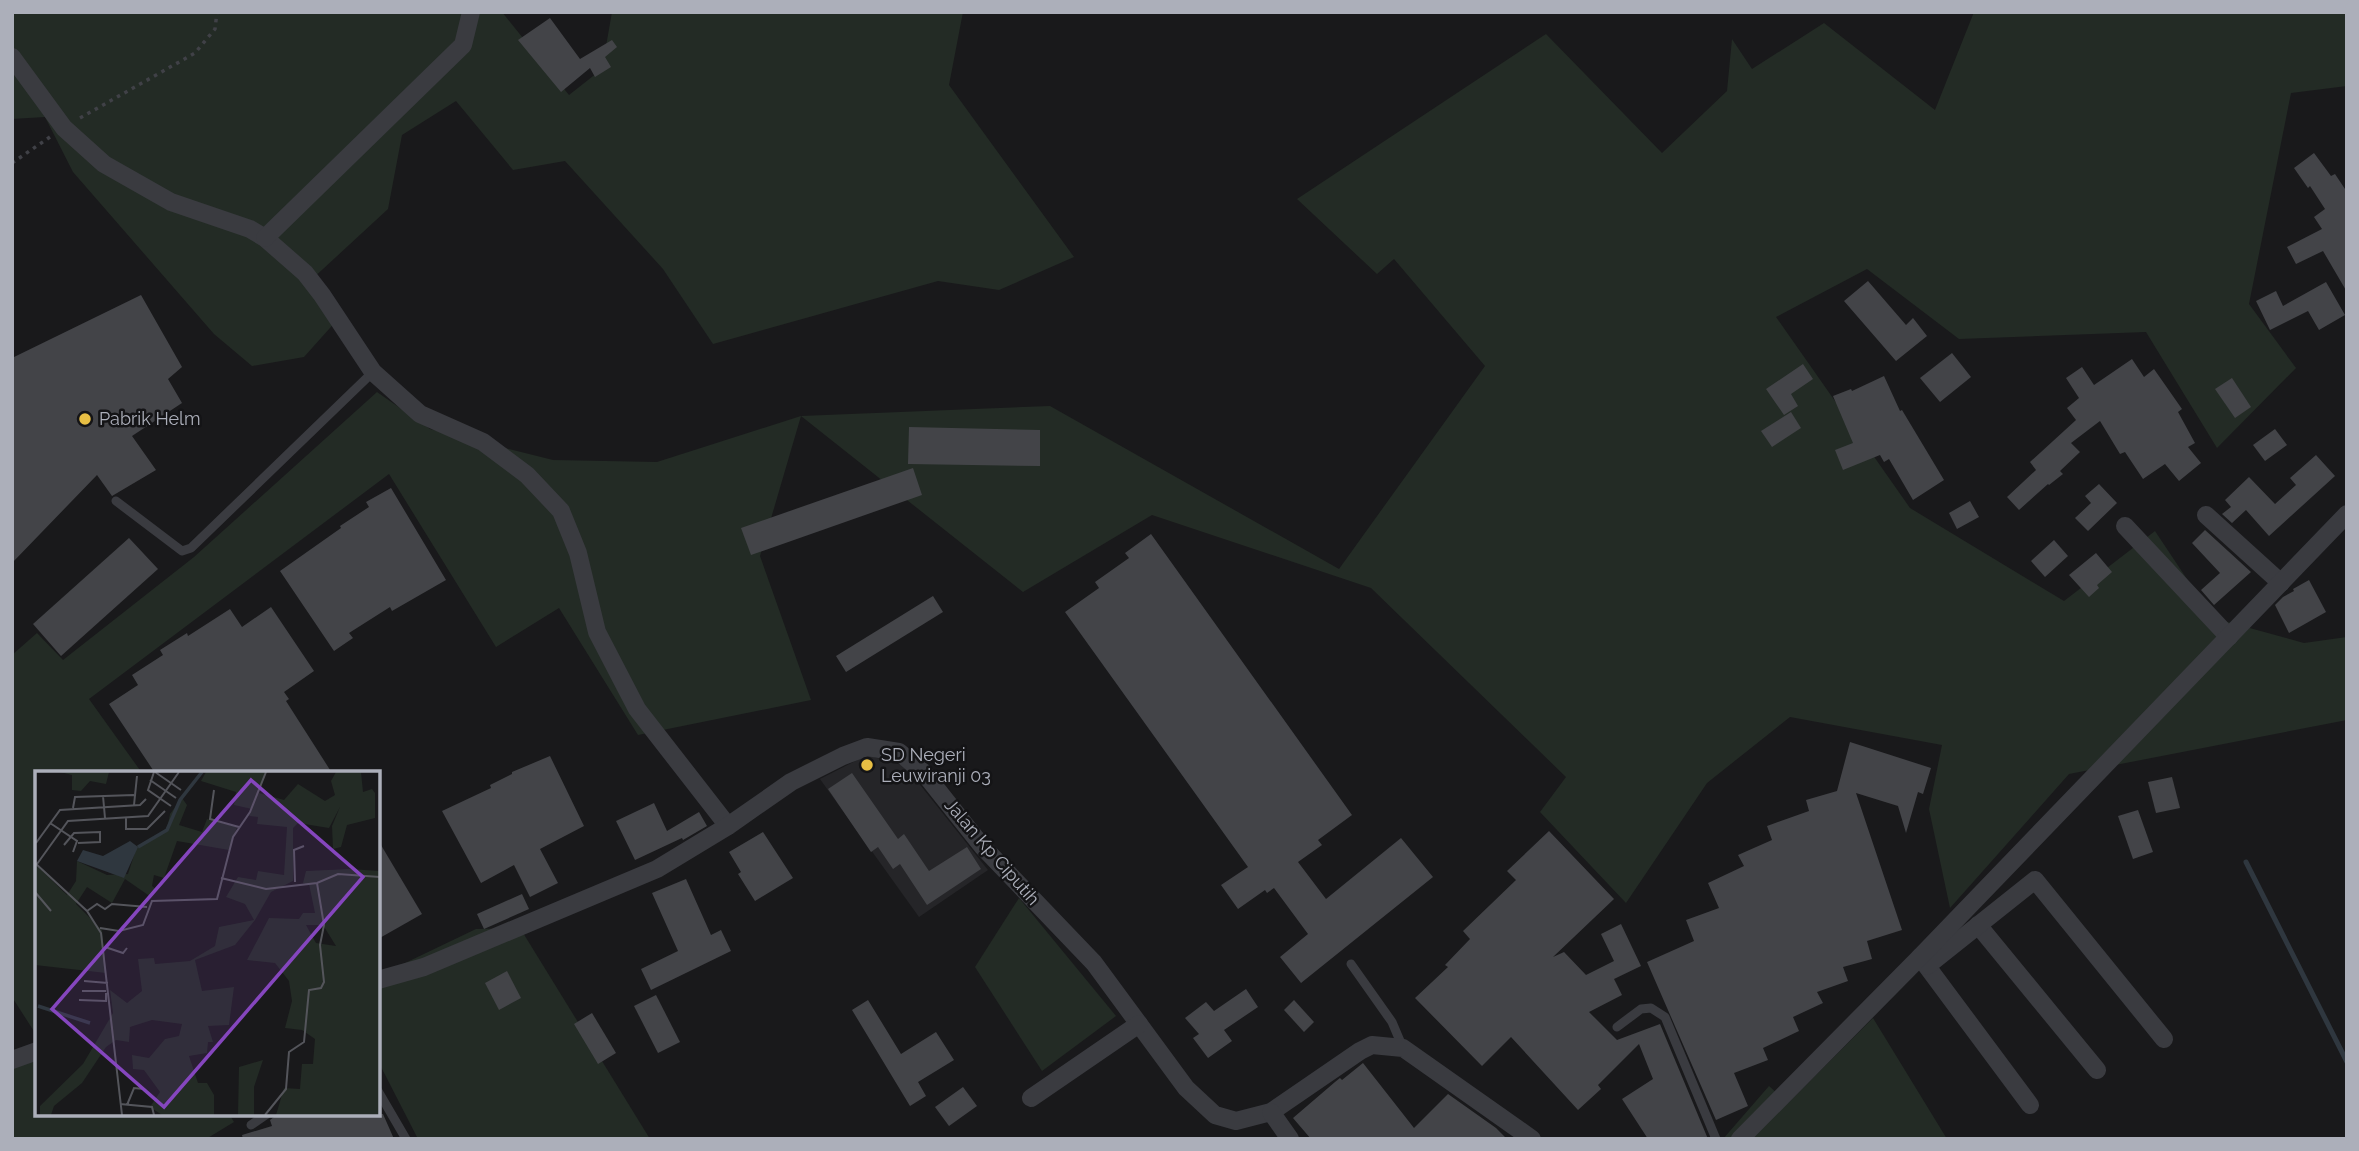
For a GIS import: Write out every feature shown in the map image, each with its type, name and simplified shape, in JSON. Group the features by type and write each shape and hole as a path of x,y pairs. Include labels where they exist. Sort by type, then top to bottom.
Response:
{"street":[{"path":"265,238 463,45 471,12"},
{"path":"12,57 64,128 104,164 171,202 250,229 265,238 305,274 322,295 373,372 420,414 483,442 527,475 561,511 578,553 597,632 637,709 728,826"},
{"path":"1740,1139 1924,962 2347,514"},
{"path":"2206,515 2281,583"},
{"path":"2125,526 2230,637"},
{"name":"Jalan Kp Ciputih","path":"380,979 424,967 657,869 728,826 791,782 867,747 899,752 924,773 982,846 1094,963 1186,1088 1215,1115 1236,1121 1271,1112 1372,1045 1403,1048"},
{"path":"1924,962 1978,925 2035,880 2164,1038"},
{"path":"1978,925 2097,1070"},
{"path":"1924,962 2030,1105"},
{"path":"1031,1098 1139,1024"},
{"path":"1403,1048 1532,1139"},
{"path":"12,1060 35,1052"},
{"path":"1271,1112 1290,1139"}],"lane":[{"path":"116,501 182,551 191,548 373,372"},
{"path":"1351,964 1392,1022 1403,1048"},
{"path":"1617,1027 1641,1009 1651,1008 1665,1017 1716,1139"},
{"path":"380,1094 406,1139"},
{"path":"251,1125 264,1116"}],"path":[{"path":"12,163 64,128 195,53 215,29 217,12"}],"shaded area":[{"path":"12,12 502,12 569,95 602,69 612,12 963,12 949,85 1074,257 999,290 938,281 713,344 663,269 565,161 513,170 456,101 402,135 388,209 310,281 338,319 304,357 252,366 214,334 73,172 45,117 12,119"},
{"path":"1974,12 2347,12 2347,86 2291,93 2249,304 2296,368 2217,448 2146,332 1959,339 1867,269 1776,317 1910,508 2064,601 2155,531 2213,618 2304,643 2347,637 2347,720 2069,774 1950,908 1929,809 1942,745 1790,717 1707,783 1626,903 1540,812 1566,777 1371,588 1152,515 1023,592 801,416 1050,406 1339,569 1485,366 1394,259 1377,274 1297,199 1546,34 1662,153 1727,91 1732,39 1752,69 1824,23 1935,110"},
{"path":"377,392 430,429 553,460 657,462 801,416 760,556 811,700 638,735 559,608 496,647 389,474 89,699 141,771 35,771 35,1033 12,997 12,655 37,633 63,660 194,557"},
{"path":"867,755 905,766 988,870 919,917 820,779"},
{"path":"1019,898 1116,1016 1042,1071 975,967"},
{"path":"520,928 650,1139 418,1139 380,1065 380,975 476,929"},
{"path":"1873,1018 1947,1139 1723,1139 1769,1086 1788,1103"},
{"path":"35,1046 35,1116 230,1116 234,1122 206,1139 12,1139 12,1054"}],"building":[{"path":"550,18 580,59 612,40 617,47 605,57 611,67 595,77 590,68 561,92 518,40"},
{"path":"2314,153 2331,176 2335,174 2347,192 2347,292 2323,251 2296,264 2287,247 2322,229 2314,217 2325,209 2294,168"},
{"path":"1868,281 1906,325 1913,318 1927,336 1896,361 1844,301"},
{"path":"2326,282 2345,315 2319,330 2308,311 2270,330 2256,301 2276,291 2283,306"},
{"name":"Pabrik Helm","path":"141,295 182,367 168,379 182,403 132,436 156,470 112,496 97,475 12,563 12,358"},
{"path":"1952,353 1971,377 1940,402 1920,378"},
{"path":"2132,359 2144,377 2154,369 2182,409 2178,412 2195,443 2188,447 2201,463 2179,481 2165,464 2143,479 2125,452 2120,454 2100,421 2071,443 2080,452 2060,471 2063,474 2019,510 2007,497 2036,470 2030,462 2076,420 2067,408 2079,398 2066,378 2082,367 2094,385"},
{"path":"1803,364 1813,379 1791,394 1798,406 1784,415 1766,389"},
{"path":"1884,376 1900,411 1902,410 1944,480 1913,500 1889,459 1884,462 1880,455 1843,470 1835,450 1853,443 1833,396 1851,389 1852,391"},
{"path":"2232,378 2251,407 2235,418 2215,389"},
{"path":"1791,412 1801,428 1772,447 1761,431"},
{"path":"909,427 1040,430 1040,466 908,464"},
{"path":"2275,429 2287,445 2265,461 2253,445"},
{"path":"2316,455 2335,476 2269,536 2246,510 2232,523 2222,514 2231,507 2225,500 2249,477 2275,504 2296,485 2290,478"},
{"path":"913,468 922,495 751,555 741,528"},
{"path":"2099,484 2117,503 2088,531 2075,518 2091,503 2085,496"},
{"path":"391,488 446,580 392,611 390,607 349,633 353,638 334,651 280,571 369,507 366,502"},
{"path":"1970,501 1979,517 1957,529 1949,513"},
{"path":"2205,530 2251,572 2214,605 2201,590 2220,573 2192,543"},
{"path":"1151,534 1352,815 1318,840 1322,845 1298,862 1326,899 1401,838 1433,877 1301,983 1280,957 1308,934 1274,888 1267,893 1265,890 1238,909 1221,885 1248,867 1065,612 1099,588 1095,582 1129,558 1125,553"},
{"path":"129,538 158,569 61,656 33,624"},
{"path":"2054,540 2068,556 2045,577 2031,561"},
{"path":"2096,553 2112,572 2097,585 2099,588 2089,597 2069,575"},
{"path":"2309,580 2326,612 2289,633 2275,605 2294,591 2293,589"},
{"path":"933,596 943,612 846,672 836,656"},
{"path":"271,607 314,671 284,692 289,699 286,701 331,771 154,771 109,704 138,685 132,675 163,655 160,650 187,633 188,636 230,609 242,627"},
{"path":"1850,742 1931,768 1923,794 1918,792 1906,833 1898,806 1856,793 1902,930 1867,941 1872,959 1843,967 1848,981 1817,992 1823,1003 1793,1017 1799,1031 1763,1048 1768,1060 1734,1073 1748,1106 1716,1120 1647,962 1694,941 1686,920 1719,908 1708,883 1744,866 1738,855 1772,840 1767,826 1809,811 1806,800 1837,791"},
{"path":"550,756 584,826 540,849 558,883 530,897 514,865 481,883 442,811 491,788 490,785 512,772"},
{"path":"852,773 898,839 904,834 929,871 967,847 981,869 927,905 900,864 893,869 878,847 871,852 828,789"},
{"path":"2172,777 2180,808 2156,813 2148,782"},
{"path":"654,803 667,831 699,812 707,826 683,840 682,838 635,860 616,821"},
{"path":"2138,810 2153,852 2133,859 2118,816"},
{"path":"1549,831 1614,899 1553,957 1564,952 1586,975 1614,961 1601,934 1621,924 1641,966 1614,979 1622,995 1589,1012 1617,1040 1660,1024 1708,1139 1648,1139 1622,1099 1653,1079 1639,1044 1598,1085 1601,1089 1578,1110 1511,1037 1482,1066 1415,998 1448,967 1445,965 1470,939 1463,931 1516,880 1507,871"},
{"path":"763,832 793,878 755,901 738,874 741,872 729,852"},
{"path":"380,843 422,914 380,938"},
{"path":"686,879 711,935 721,930 731,951 651,990 641,969 678,951 652,893"},
{"path":"522,894 529,909 484,929 477,914"},
{"path":"507,971 521,998 499,1010 485,983"},
{"path":"1246,989 1258,1007 1224,1030 1232,1041 1208,1058 1193,1038 1199,1034 1185,1018 1206,1002 1214,1011"},
{"path":"656,995 680,1042 658,1053 634,1006"},
{"path":"868,1000 901,1054 936,1032 954,1060 918,1082 926,1096 910,1106 852,1010"},
{"path":"1294,1000 1314,1022 1304,1032 1284,1010"},
{"path":"592,1013 616,1053 598,1064 574,1024"},
{"path":"1363,1063 1414,1128 1448,1094 1507,1139 1311,1139 1293,1118 1340,1078 1342,1080"},
{"path":"963,1087 977,1106 949,1126 935,1107"},
{"path":"383,1114 394,1139 243,1139 242,1135 272,1126 270,1120 275,1116"}],"waterway":[{"path":"2246,862 2347,1062"}],"place":[{"name":"Pabrik Helm","path":"85,419"},
{"name":"SD Negeri Leuwiranji 03","path":"867,765"}]}
